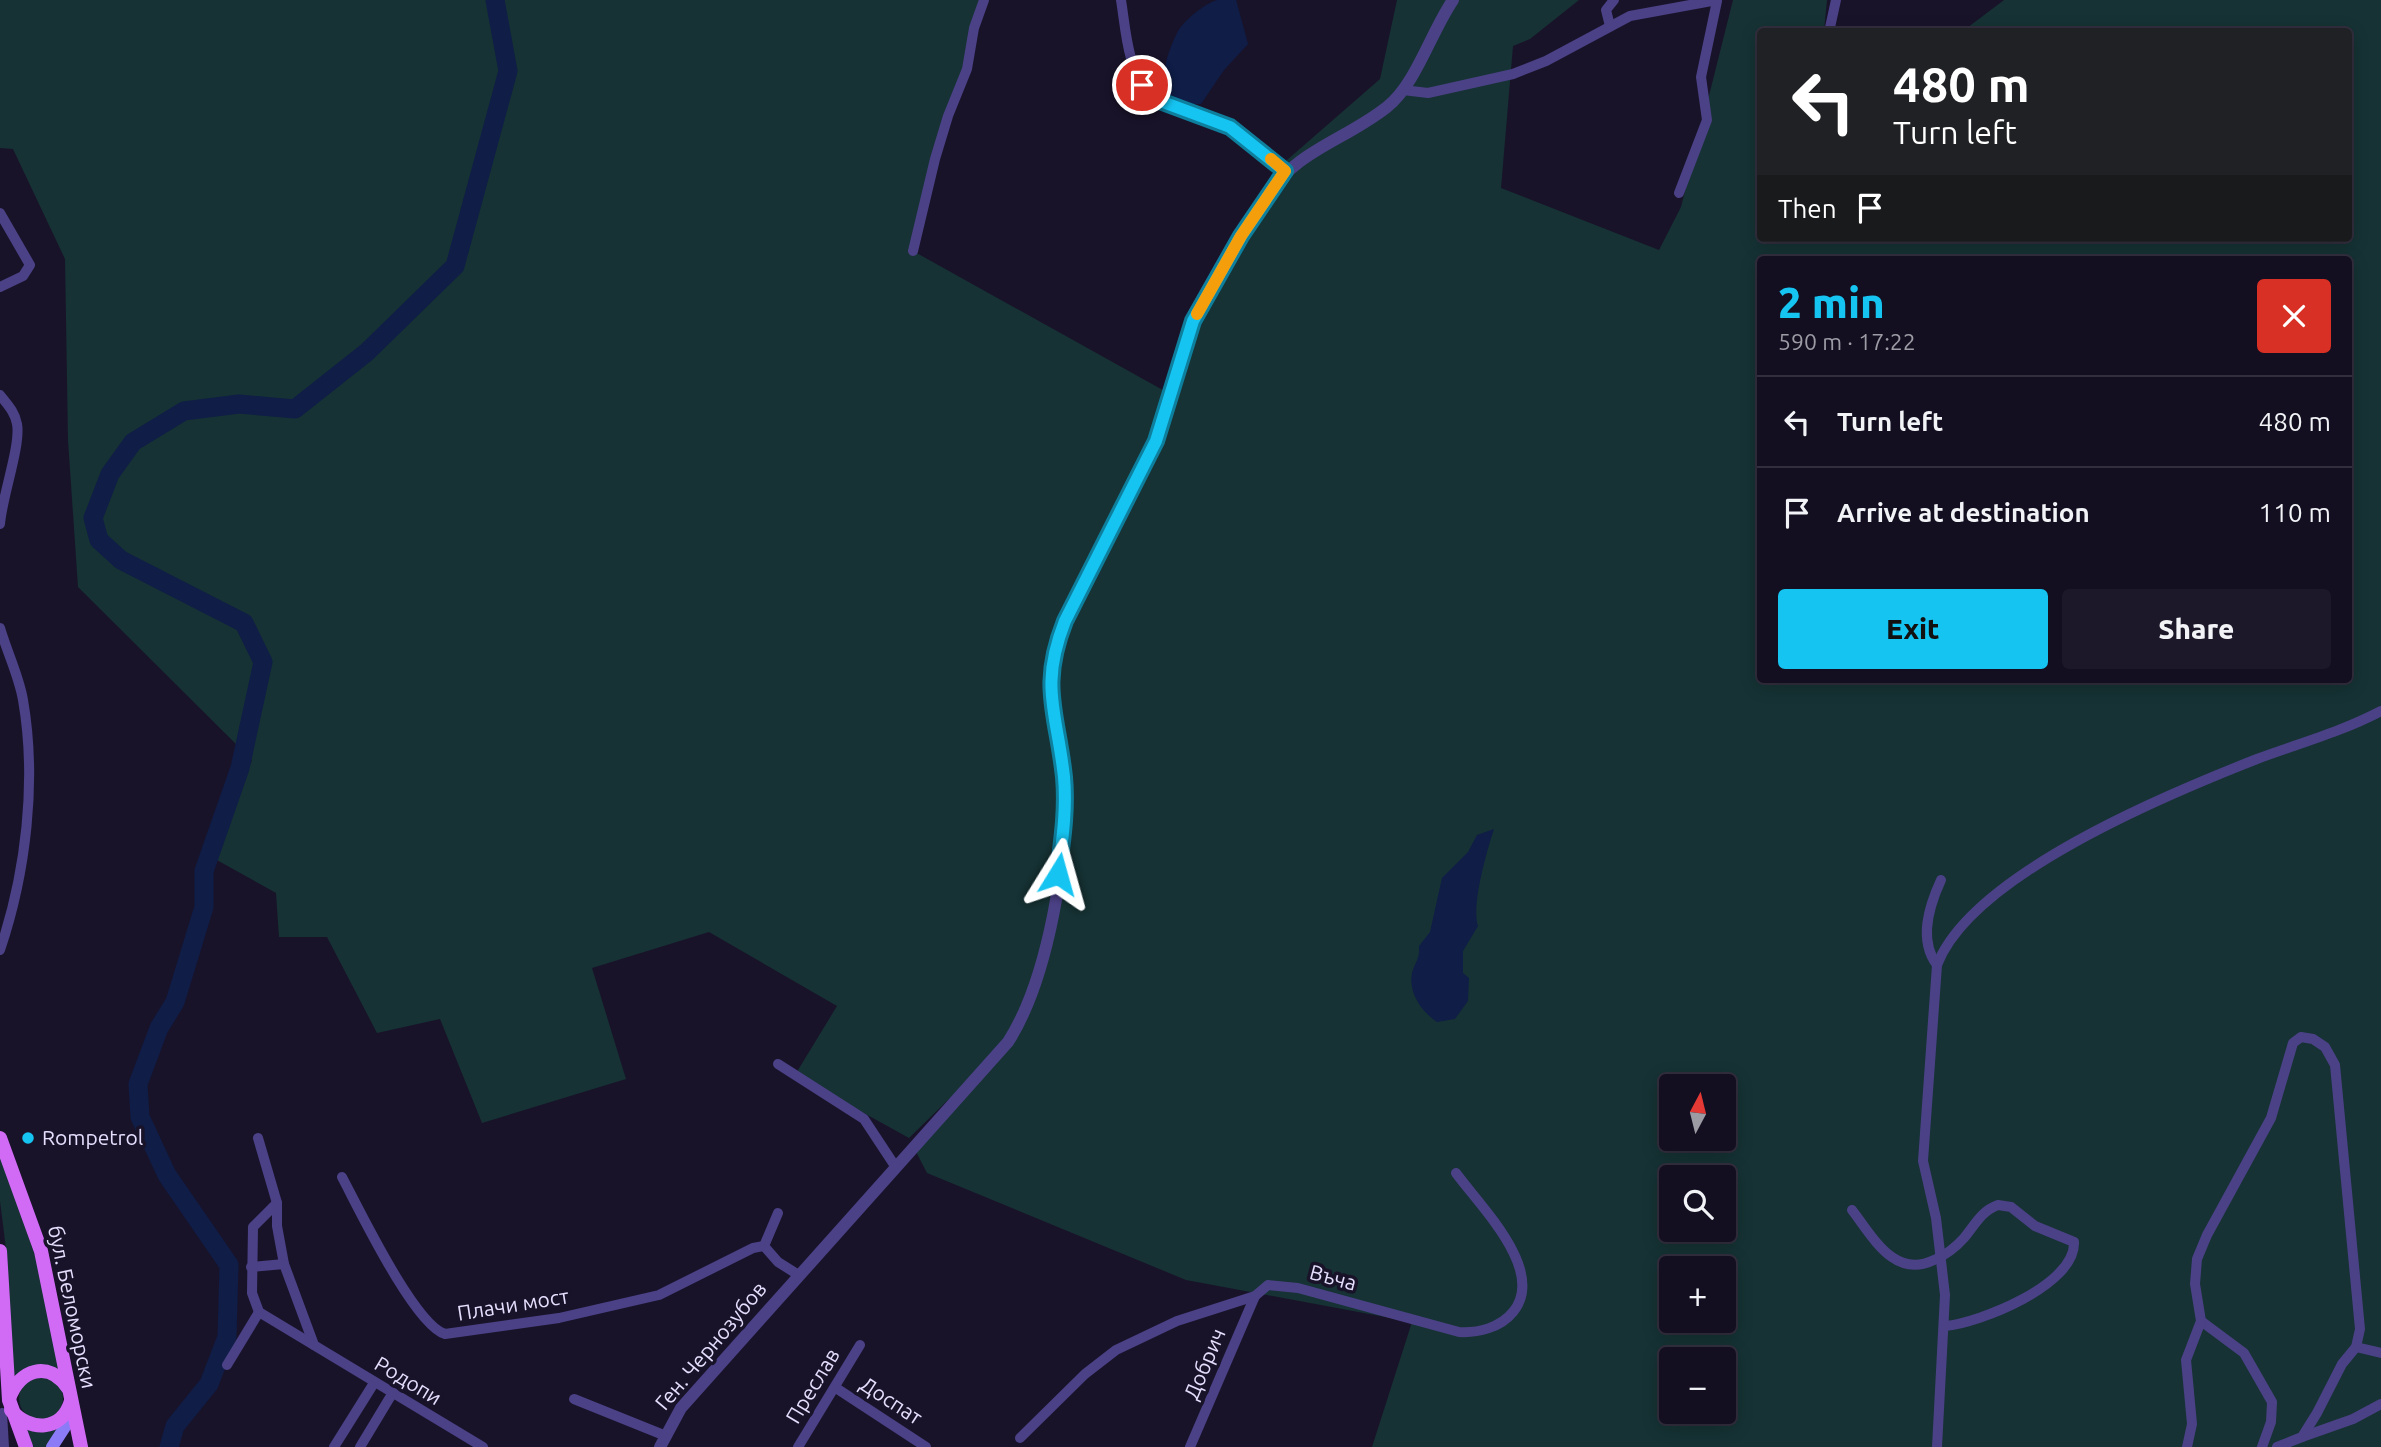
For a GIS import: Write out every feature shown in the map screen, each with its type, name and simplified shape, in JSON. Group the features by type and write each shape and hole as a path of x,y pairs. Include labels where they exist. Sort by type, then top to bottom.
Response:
{"main road":[{"name":"бул. Беломорски","path":"0,1138 41,1251 81,1447"},
{"path":"0,1251 7,1407 26,1447"},
{"path":"7,1407 19,1379 32,1371 54,1374 71,1401"},
{"path":"7,1407 23,1422 44,1426 61,1418 71,1401"},
{"path":"52,1447 71,1401"}],"street":[{"path":"913,251 935,159 948,116 967,69 974,28 984,0"},
{"path":"1121,0 1131,57 1142,85 1149,93 1230,127 1285,171 1311,152 1368,120 1403,90 1438,22 1453,0"},
{"path":"1611,26 1606,10 1614,0"},
{"path":"1403,90 1428,93 1513,74 1546,61 1611,26 1646,12 1717,0 1701,77 1707,120 1679,193"},
{"path":"1830,28 1836,0"},
{"name":"Ген. Чернозубов","path":"663,1441 681,1408 797,1274 1007,1042 1037,986 1054,900 1065,823 1064,775 1050,684 1055,647 1065,621 1156,441 1193,321 1241,236 1285,171"},
{"path":"0,213 28,257 30,268 23,276 0,287"},
{"path":"0,395 13,411 18,437 2,497 0,524"},
{"path":"0,628 23,698 27,809 23,853 0,950"},
{"path":"1937,1447 1945,1326 1941,1257 1923,1161 1937,964 1942,950 1968,919 2006,886 2053,855 2173,795 2258,759 2350,728 2381,711"},
{"path":"1937,964 1929,954 1927,926 1931,901 1941,880"},
{"path":"2187,1447 2192,1423 2186,1360 2201,1321 2195,1284 2197,1259 2207,1235 2271,1118 2293,1043 2301,1037 2307,1037 2325,1048 2335,1065 2339,1085 2342,1152 2360,1339 2342,1364 2302,1437"},
{"path":"778,1063 864,1119 895,1166"},
{"path":"258,1139 277,1203 277,1226 285,1264 314,1345"},
{"name":"Въча","path":"1020,1438 1085,1374 1116,1350 1177,1321 1255,1296 1268,1285 1286,1286 1459,1332 1480,1331 1502,1322 1520,1303 1524,1290 1523,1273 1509,1245 1456,1173"},
{"name":"Плачи мост","path":"342,1177 387,1263 432,1325 445,1334 559,1318 659,1295 753,1248 764,1246"},
{"path":"228,1365 259,1312 252,1293 253,1227 277,1203"},
{"path":"1852,1210 1886,1254 1898,1263 1917,1267 1941,1257 1958,1245 1984,1212 1998,1205 2011,1208 2046,1232 2070,1238 2074,1245 2061,1269 2046,1285 1996,1313 1965,1324 1945,1326"},
{"path":"778,1213 764,1246 778,1262 797,1274"},
{"path":"251,1267 285,1264"},
{"name":"Добрич","path":"1190,1447 1255,1296"},
{"name":"Родопи","path":"259,1312 484,1447"},
{"path":"2201,1321 2244,1353 2272,1402 2271,1422 2262,1447"},
{"name":"Преслав","path":"798,1447 860,1345"},
{"path":"2356,1347 2381,1353"},
{"path":"334,1447 374,1383"},
{"name":"Доспат","path":"836,1388 926,1447"},
{"path":"360,1447 392,1394"},
{"path":"573,1399 663,1441"},
{"path":"2277,1447 2353,1419 2381,1404"},
{"path":"2,1443 7,1407"}],"green space":[{"path":"0,0 982,0 913,251 1170,394 1193,322 1279,167 1380,79 1397,0 1579,0 1530,39 1513,46 1501,188 1659,250 1681,207 1733,0 1827,0 1824,28 1757,28 1757,242 2352,242 2352,28 1967,28 2004,0 2381,0 2381,1447 1372,1447 1412,1322 1186,1280 927,1173 913,1146 988,1061 909,1138 795,1075 837,1006 709,932 592,968 626,1079 482,1123 440,1019 377,1033 327,937 279,937 276,893 215,859 252,760 78,587 68,440 65,259 13,149 0,148"},
{"path":"0,1154 39,1267 59,1371 13,1378 7,1257 0,1201"},
{"path":"41,1376 50,1377 57,1382 62,1389 62,1407 57,1414 50,1419 41,1420 32,1419 25,1414 20,1407 19,1398 20,1389 25,1382 32,1377"},
{"path":"62,1425 48,1447 33,1447 25,1428 42,1432"}],"water":[{"path":"1217,0 1236,0 1248,44 1224,70 1201,104 1174,102 1164,89 1164,79 1178,31 1201,9"},
{"path":"1494,829 1478,892 1478,926 1463,951 1463,973 1469,978 1468,1001 1455,1019 1437,1022 1421,1007 1412,988 1412,973 1419,946 1430,932 1442,878 1468,852 1477,835"}],"waterway":[{"path":"169,1447 175,1426 209,1384 227,1337 229,1265 167,1175 140,1117 138,1084 159,1028 175,1002 204,907 204,871 240,768 263,662 244,623 121,560 99,540 93,518 110,474 133,442 184,411 239,404 295,409 367,352 455,266 508,71 495,0"}],"slow traffic":[{"path":"1197,314 1241,236 1285,171 1271,159"}],"place":[{"name":"Rompetrol","path":"28,1138"}],"route":[{"path":"1058,874 1065,823 1065,797 1050,684 1050,668 1055,647 1065,621 1156,441 1193,321 1241,236 1285,171 1230,127 1160,101 1142,85"}]}
